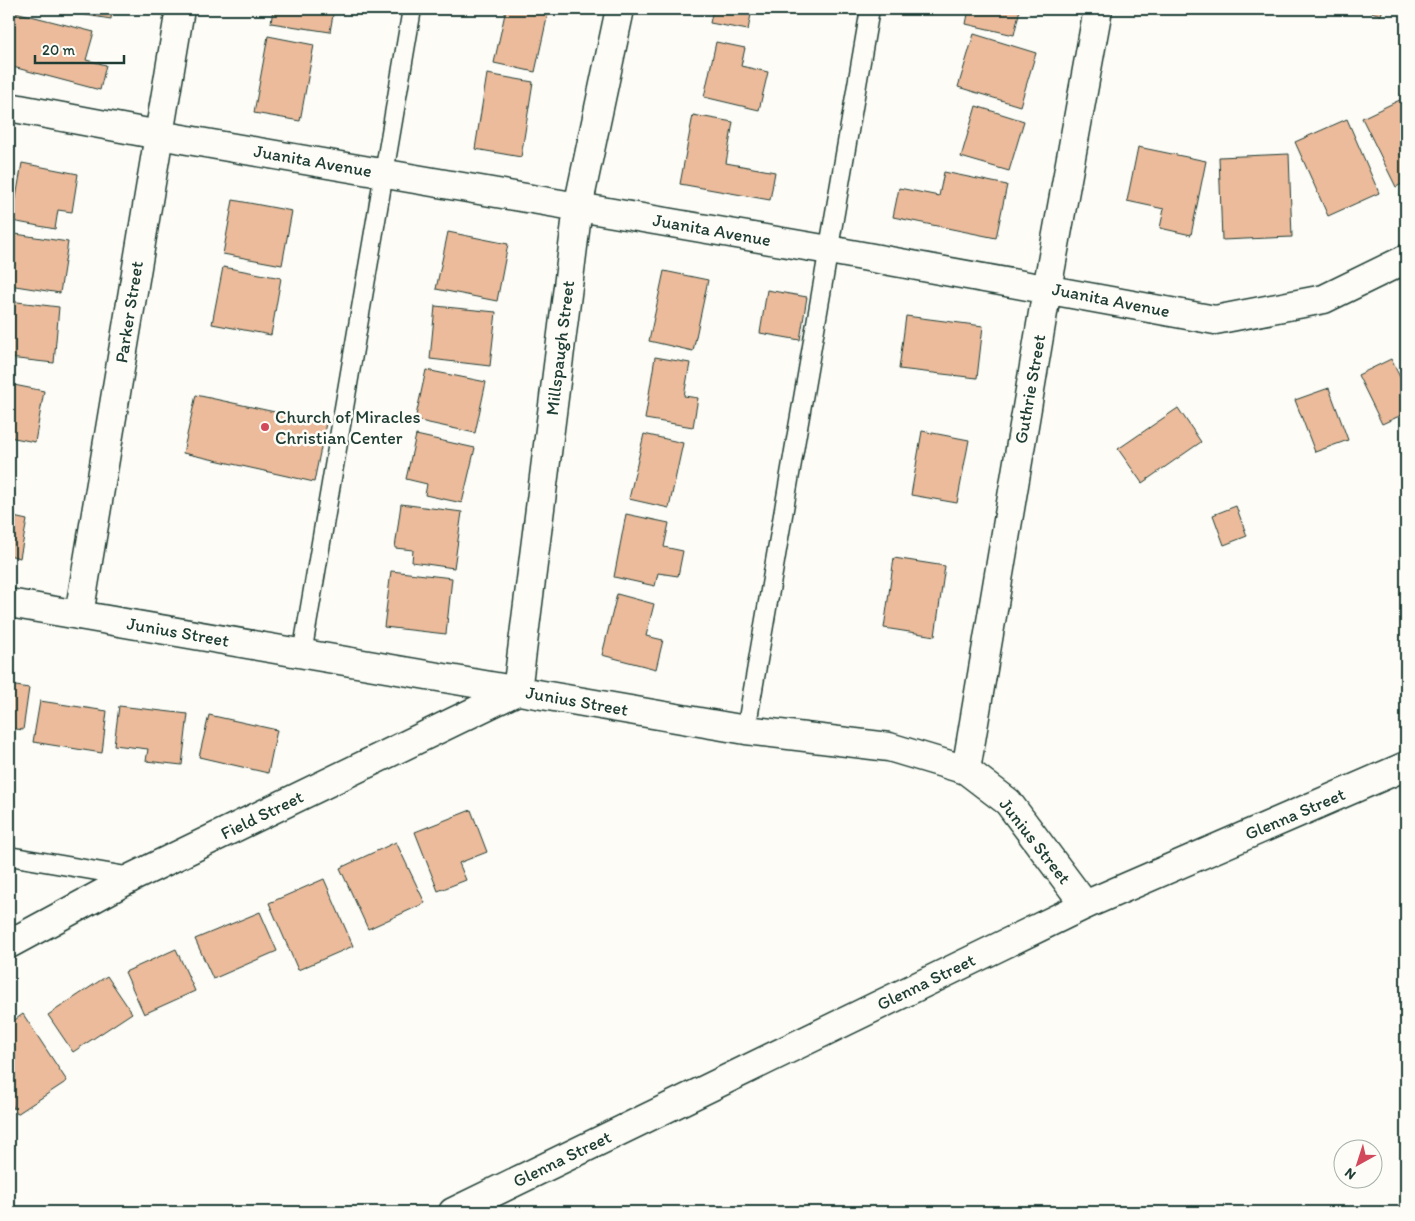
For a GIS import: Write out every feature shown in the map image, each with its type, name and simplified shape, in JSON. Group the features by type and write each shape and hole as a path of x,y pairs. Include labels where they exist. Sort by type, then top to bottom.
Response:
{"street":[{"name":"Parker Street","path":"79,615 180,9"},
{"name":"Millspaugh Street","path":"517,691 578,207 620,9"},
{"name":"Guthrie Street","path":"966,770 1047,288 1098,9"},
{"name":"Juanita Avenue","path":"9,108 1047,288 1215,320 1324,299 1406,259"},
{"name":"Junius Street","path":"9,603 746,730 889,747 966,770 1008,802 1085,905"},
{"name":"Field Street","path":"9,944 133,877 517,691"},
{"name":"Glenna Street","path":"452,1212 1085,905 1406,766"}],"lane":[{"path":"302,654 412,9"},
{"path":"746,730 870,9"},
{"path":"9,856 133,877"}],"building":[{"path":"49,9 112,9 111,19"},
{"path":"273,9 334,9 330,32 271,23"},
{"path":"506,9 549,9 535,72 494,63"},
{"path":"713,9 752,9 748,30 710,23"},
{"path":"969,9 1020,9 1014,35 966,24"},
{"path":"1021,9 1040,9 1039,13"},
{"path":"1361,9 1383,9 1381,15"},
{"path":"15,12 94,32 86,60 106,65 100,90 9,66 9,35"},
{"path":"974,34 1036,53 1020,106 958,87"},
{"path":"268,36 314,45 300,121 254,113"},
{"path":"716,42 745,48 741,66 768,72 759,110 704,97"},
{"path":"487,74 533,82 521,157 475,149"},
{"path":"1406,97 1406,182 1396,187 1362,118"},
{"path":"976,106 1024,121 1009,171 961,157"},
{"path":"693,115 733,122 726,163 775,172 770,200 680,184"},
{"path":"1347,119 1379,193 1328,216 1295,142"},
{"path":"1138,147 1206,161 1191,235 1160,228 1164,209 1127,201"},
{"path":"1289,154 1292,237 1222,240 1219,157"},
{"path":"22,163 78,174 72,212 58,210 55,229 12,221"},
{"path":"944,172 1007,185 996,238 893,217 899,188 939,196"},
{"path":"233,200 292,211 282,265 223,254"},
{"path":"448,232 508,244 497,301 436,289"},
{"path":"9,233 68,242 60,293 9,285"},
{"path":"223,267 281,278 271,335 212,324"},
{"path":"664,271 708,280 693,351 649,341"},
{"path":"767,290 807,297 800,340 760,333"},
{"path":"9,301 59,307 54,363 9,358"},
{"path":"435,306 496,312 490,366 430,359"},
{"path":"906,316 983,326 977,378 899,369"},
{"path":"655,357 690,363 684,396 698,398 693,427 645,419"},
{"path":"1391,359 1406,389 1406,413 1382,424 1358,375"},
{"path":"426,370 486,382 475,433 415,420"},
{"path":"9,384 44,391 35,442 9,437"},
{"path":"1329,388 1348,440 1315,452 1295,400"},
{"path":"196,395 326,423 314,482 183,453"},
{"path":"1178,408 1201,442 1142,483 1118,449"},
{"path":"922,431 969,440 957,503 911,495"},
{"path":"644,434 683,443 669,508 629,499"},
{"path":"416,435 475,448 462,503 425,495 427,484 406,479"},
{"path":"401,504 462,512 454,568 412,562 413,550 395,548"},
{"path":"1236,506 1247,536 1224,545 1213,515"},
{"path":"626,514 669,523 664,547 683,551 678,576 658,573 655,586 614,577"},
{"path":"9,516 27,520 20,558 9,555"},
{"path":"894,558 945,566 935,636 884,628"},
{"path":"391,571 452,578 446,634 384,627"},
{"path":"617,594 654,604 646,636 663,640 656,669 602,655"},
{"path":"9,685 29,688 23,730 9,728"},
{"path":"40,701 107,711 102,753 33,742"},
{"path":"119,706 188,714 182,765 146,761 148,749 114,745"},
{"path":"209,715 277,730 268,773 199,757"},
{"path":"471,810 487,852 459,863 466,880 438,891 415,832"},
{"path":"396,842 425,903 368,929 340,868"},
{"path":"324,879 353,946 298,970 269,903"},
{"path":"260,912 277,951 213,979 195,939"},
{"path":"176,949 195,991 144,1014 125,972"},
{"path":"107,976 132,1013 73,1052 48,1015"},
{"path":"23,1014 67,1081 17,1114 9,1100 9,1024"}],"place":[{"name":"Church of Miracles Christian Center","path":"265,427"}]}
